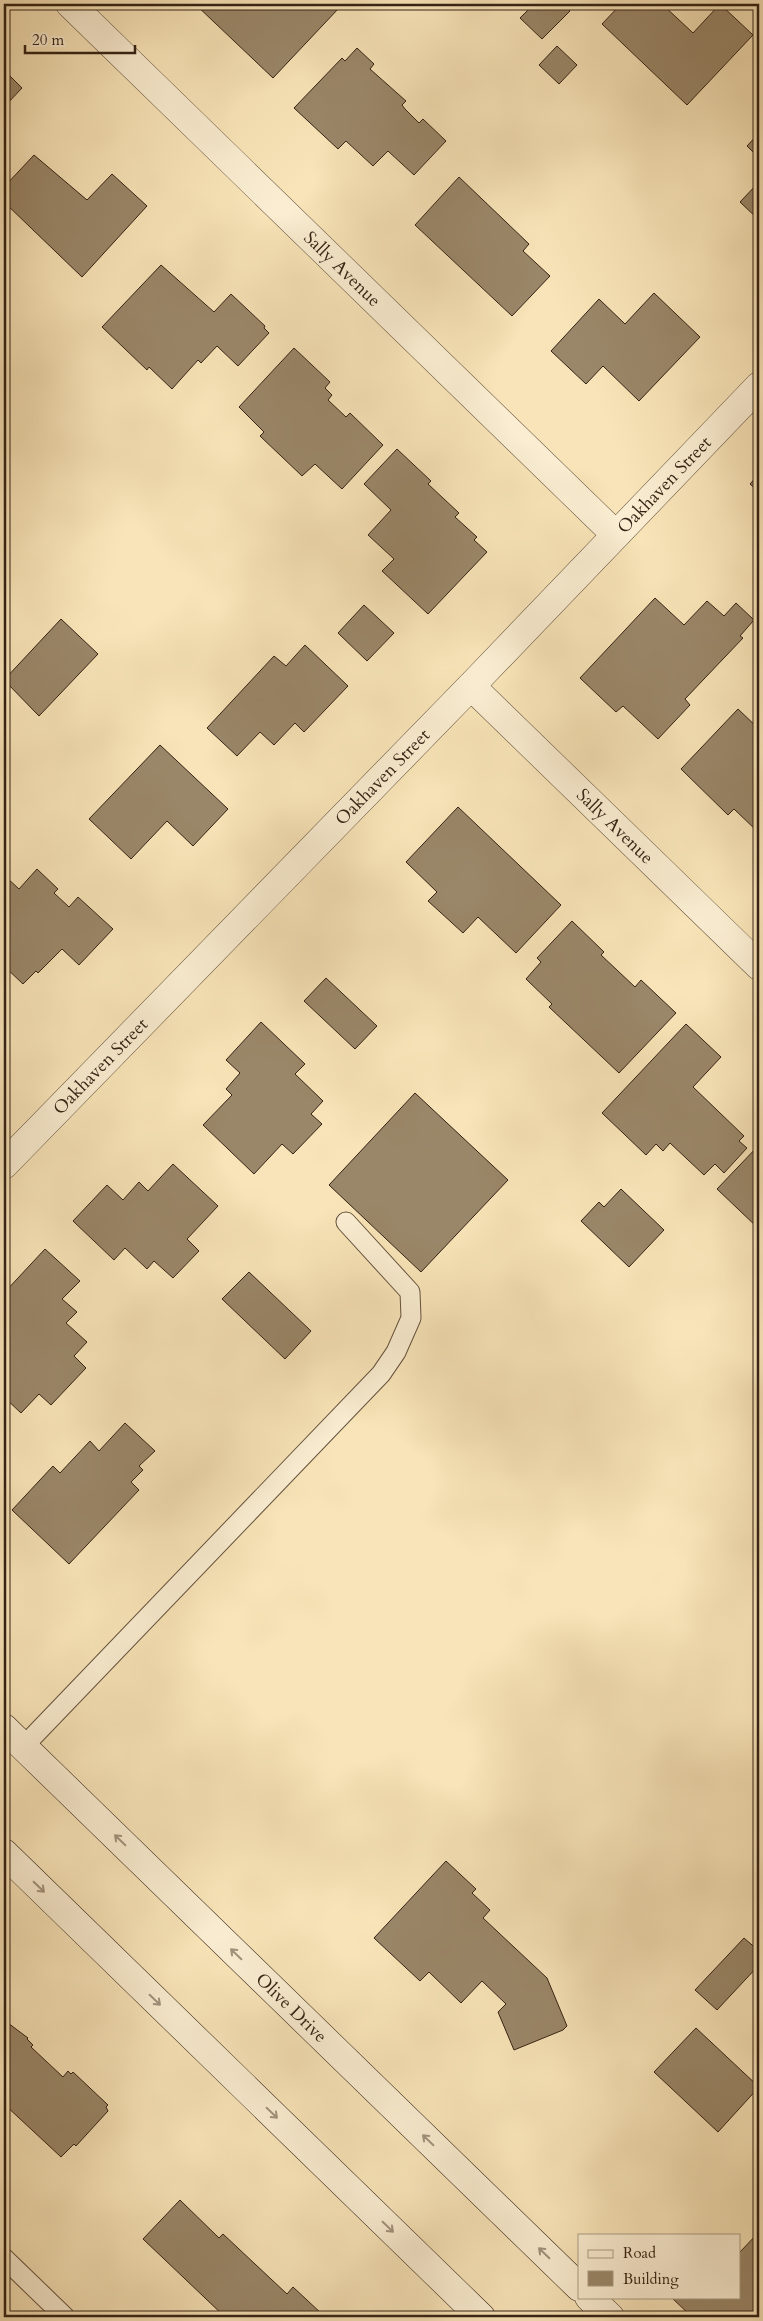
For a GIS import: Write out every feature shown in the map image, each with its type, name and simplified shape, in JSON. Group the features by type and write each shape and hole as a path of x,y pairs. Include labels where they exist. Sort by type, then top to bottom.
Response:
{"street":[{"name":"Sally Avenue","path":"70,4 616,535"},
{"name":"Oakhaven Street","path":"4,1165 471,686 759,386"},
{"name":"Sally Avenue","path":"471,686 759,966"},
{"name":"Olive Drive","path":"4,1728 578,2286"},
{"path":"4,1853 481,2317"},
{"path":"591,2298 610,2317"}],"lane":[{"path":"23,1747 381,1374 396,1352 410,1318 410,1292 346,1222"},
{"path":"4,2258 65,2317"}],"building":[{"path":"195,4 334,4 339,8 273,78"},
{"path":"534,4 563,4 570,11 542,39 520,18"},
{"path":"621,4 662,4 693,33 720,4 753,35 687,105 602,24"},
{"path":"557,46 577,65 559,84 539,65"},
{"path":"357,48 374,64 370,69 406,101 402,105 405,109 419,123 423,119 446,141 414,175 388,151 373,166 346,141 338,149 294,108 342,58 345,61"},
{"path":"4,70 22,88 4,107"},
{"path":"759,133 759,158 747,146"},
{"path":"34,155 87,200 112,174 147,206 82,277 4,202 4,187"},
{"path":"459,177 529,244 523,251 550,276 512,316 415,225"},
{"path":"759,182 759,220 740,202"},
{"path":"161,265 214,312 231,294 265,326 264,328 269,333 238,366 217,346 201,363 198,360 172,389 149,367 147,370 102,327"},
{"path":"654,293 700,337 639,401 603,366 586,384 551,351 599,299 625,324"},
{"path":"294,348 330,382 325,388 332,395 328,400 346,417 350,413 383,445 342,489 315,464 302,476 260,436 264,432 239,407"},
{"path":"397,449 431,481 428,484 459,513 455,517 477,537 474,540 487,552 428,614 382,571 394,559 368,535 391,510 364,484"},
{"path":"759,474 759,492 750,484"},
{"path":"655,598 684,625 707,601 724,616 736,603 754,620 740,636 743,638 685,699 690,705 658,739 623,706 616,712 580,678"},
{"path":"364,605 394,633 367,661 338,633"},
{"path":"61,619 98,654 39,716 4,680"},
{"path":"305,645 348,686 304,732 295,723 274,745 260,732 237,756 207,728 274,656 286,666"},
{"path":"738,709 759,729 759,829 757,831 734,809 728,815 681,769"},
{"path":"160,745 228,809 193,846 167,821 131,859 89,819"},
{"path":"458,807 561,905 516,953 478,917 463,933 428,901 437,892 406,862"},
{"path":"37,869 58,889 54,893 69,907 78,897 113,929 79,965 62,949 38,973 36,971 23,984 4,966 4,879 6,877 19,889"},
{"path":"572,921 604,952 601,955 635,987 641,980 676,1013 619,1073 549,1007 552,1004 526,979 541,962 537,958"},
{"path":"326,978 377,1026 355,1049 304,1001"},
{"path":"261,1022 305,1064 295,1074 323,1101 311,1114 322,1124 293,1154 282,1144 254,1174 203,1125 232,1095 226,1089 240,1073 226,1060"},
{"path":"686,1024 721,1057 693,1087 744,1136 739,1141 747,1148 724,1173 715,1164 704,1175 670,1143 663,1151 656,1144 646,1155 602,1113"},
{"path":"415,1093 508,1180 421,1272 329,1185"},
{"path":"759,1145 759,1229 717,1189"},
{"path":"173,1164 218,1206 187,1239 199,1251 173,1278 154,1261 147,1269 125,1248 114,1260 73,1221 107,1185 123,1200 139,1182 148,1191"},
{"path":"621,1189 664,1230 629,1267 581,1221 599,1202 604,1207"},
{"path":"45,1249 80,1281 62,1299 77,1312 66,1323 87,1342 74,1356 86,1368 51,1405 39,1394 21,1413 4,1397 4,1324 10,1317 4,1310 4,1293"},
{"path":"249,1272 311,1331 285,1359 222,1299"},
{"path":"125,1423 155,1451 139,1466 143,1470 131,1482 139,1490 69,1564 12,1510 53,1466 60,1473 90,1441 99,1451"},
{"path":"446,1861 476,1889 472,1893 490,1910 483,1918 547,1978 567,2026 563,2030 514,2050 498,2012 506,2004 482,1981 461,2003 429,1972 420,1981 374,1938"},
{"path":"744,1938 759,1951 759,1965 717,2010 695,1990"},
{"path":"4,2020 28,2038 33,2045 31,2047 63,2077 68,2071 71,2074 73,2072 108,2105 106,2107 108,2111 76,2146 74,2144 61,2157 4,2104 4,2094 7,2091 4,2088"},
{"path":"696,2028 759,2087 718,2132 654,2072"},
{"path":"180,2200 219,2238 223,2234 287,2294 293,2287 322,2314 319,2317 225,2317 143,2239"},
{"path":"759,2232 759,2317 692,2317 672,2298 740,2298 740,2252"}]}
